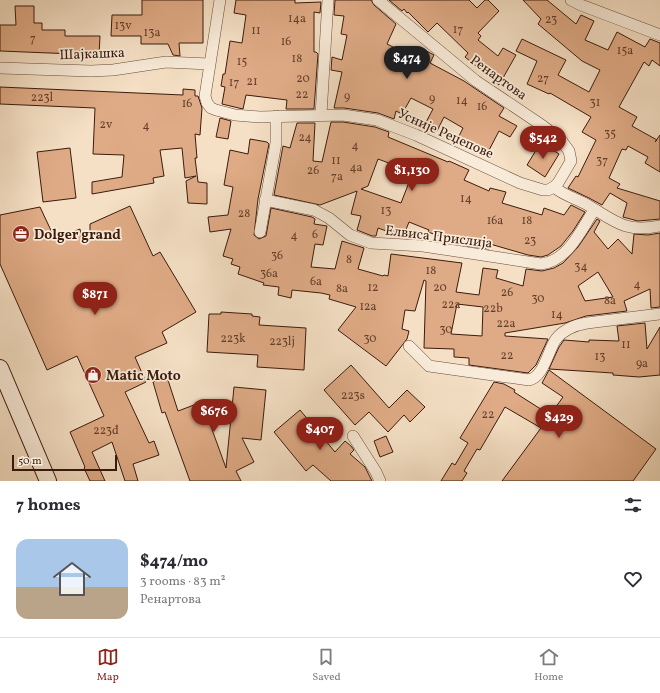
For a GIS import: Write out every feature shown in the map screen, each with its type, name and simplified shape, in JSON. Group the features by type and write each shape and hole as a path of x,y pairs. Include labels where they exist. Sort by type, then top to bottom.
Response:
{"main road":[{"path":"0,368 48,481"}],"street":[{"name":"Усније Реџепове","path":"220,0 205,96 207,103 211,108 235,115 343,115 377,120 416,135 520,183 543,190 548,190 554,187"},
{"path":"321,115 328,0"},
{"name":"Ренартова","path":"378,0 476,81 543,126 561,140 569,151 571,161 554,187"},
{"path":"571,0 660,35"},
{"name":"Шајкашка","path":"0,68 91,71 113,70 166,62 209,64"},
{"path":"260,232 276,143 276,116"},
{"path":"554,187 560,192 586,204 594,210 627,227 642,229 660,226"},
{"name":"Елвиса Прислија","path":"265,200 314,210 329,218 350,235 371,243 423,246 541,264 554,260 568,249 594,210"},
{"path":"409,346 429,366 529,380 535,378 540,372 556,339 568,328 579,324 660,314"},
{"path":"353,436 376,472 380,481"}],"building":[{"path":"142,0 203,0 203,43 179,43 180,56 173,55 168,44 141,44 141,36 111,36 112,15 142,15"},
{"path":"236,0 295,0 295,3 321,2 320,13 314,12 314,52 318,54 314,109 286,109 287,100 246,95 243,109 222,104 225,87 221,86 223,74 225,74 230,41 242,43 246,15 234,13"},
{"path":"335,0 371,0 374,5 396,24 387,44 393,47 392,51 412,60 419,47 434,55 430,63 464,81 504,108 499,116 517,126 510,137 499,131 486,156 457,140 463,128 444,117 437,131 425,124 433,109 411,98 402,114 396,111 394,119 378,113 334,108 342,72 331,70 332,57 342,60 347,35 341,34 344,16 334,15"},
{"path":"389,0 469,0 477,8 485,0 488,0 499,11 478,33 481,36 478,40 498,56 503,48 516,55 499,85 465,57 468,53 437,23 428,32 408,12 407,13 404,9 402,11"},
{"path":"523,0 547,0 576,24 581,15 594,21 585,40 608,50 617,32 645,47 650,39 660,43 660,66 652,60 649,66 644,62 619,107 637,117 632,126 657,140 660,135 660,172 645,163 648,157 628,146 626,150 622,149 609,178 620,184 617,188 660,201 660,219 638,221 623,217 627,203 610,193 602,205 568,188 576,176 578,177 596,140 582,132 591,117 550,93 549,94 527,84 537,61 516,51 522,39 566,60 558,75 589,92 600,70 582,61 538,24 541,19"},
{"path":"15,6 34,6 34,23 42,23 42,30 65,30 65,36 100,36 99,55 0,51 0,25 16,25"},
{"path":"0,87 183,95 183,89 195,90 195,96 198,96 202,108 200,135 195,134 197,158 195,158 198,182 207,183 207,204 188,203 186,181 196,176 185,178 182,148 160,150 164,176 153,178 154,183 92,194 92,182 122,177 124,155 93,154 95,108 0,104"},
{"path":"220,118 231,121 228,139 216,137"},
{"path":"331,122 343,122 375,127 389,132 388,137 469,170 464,180 489,191 490,188 506,192 502,203 542,215 544,208 564,215 571,205 585,212 561,246 548,255 541,257 528,255 490,244 489,249 467,246 428,232 429,230 409,222 403,237 378,228 376,236 372,236 357,230 361,216 351,214 357,191 320,205 274,195 283,146 290,148 297,123 315,123 313,161 322,162","holes":["378,159 413,172 401,203 361,189 368,186"]},
{"path":"250,139 267,142 269,144 258,199 254,235 259,239 266,236 271,208 312,217 315,219 314,224 327,226 323,245 315,244 311,267 335,269 342,241 364,248 358,269 383,276 388,276 391,254 462,263 456,292 479,295 483,268 498,270 496,278 523,286 526,269 542,271 554,268 563,263 578,247 597,219 600,221 594,232 608,249 618,239 632,254 634,234 648,235 660,233 660,307 651,308 650,289 624,301 627,311 586,316 565,323 505,333 505,336 548,339 536,365 528,373 469,365 469,358 454,357 454,349 424,348 426,281 424,280 415,311 405,310 402,329 409,331 407,339 386,366 338,330 356,307 329,299 330,295 321,293 292,290 291,298 278,295 279,287 263,285 264,283 238,274 240,267 231,264 233,259 223,256 231,229 210,232 208,217 228,215 233,187 224,185 230,150 248,154","holes":["598,272 613,297 585,301 578,286","457,304 483,307 482,336 451,334"]},
{"path":"541,142 559,154 545,177 527,165"},
{"path":"70,148 76,198 43,202 37,152"},
{"path":"130,206 153,256 160,252 196,312 162,332 167,343 135,357 146,382 125,392 149,443 154,441 159,455 133,464 138,481 125,481 112,442 92,452 105,481 90,481 70,432 104,416 77,356 47,370 0,264 0,215 40,207 55,239 80,229 81,237 90,236 90,224"},
{"path":"221,312 252,314 252,316 260,317 259,325 306,328 304,370 257,367 258,355 207,352 209,314 221,314"},
{"path":"645,323 647,349 660,327 660,375 639,377 613,375 613,373 549,369 559,347 564,340 589,342 589,340 619,341 617,326"},
{"path":"351,365 389,408 407,390 425,407 410,422 404,415 388,432 369,412 355,425 324,390"},
{"path":"549,370 656,449 633,481 502,481 541,428 505,407 480,450 477,449 464,471 467,473 462,481 441,481 452,463 455,465 468,443 460,438 494,382 504,384 515,390 514,392 550,415 563,397 542,383"},
{"path":"167,377 178,411 202,402 226,468 234,387 266,390 261,440 242,438 254,462 236,471 241,481 190,481 165,412 162,413 153,382"},
{"path":"300,410 335,452 345,441 351,446 354,450 350,454 365,467 372,481 331,481 313,465 306,471 274,432"},
{"path":"386,436 393,452 380,457 374,441"}],"place":[{"name":"Dolger grand","path":"21,234"},
{"name":"Matic Moto","path":"93,375"}]}
